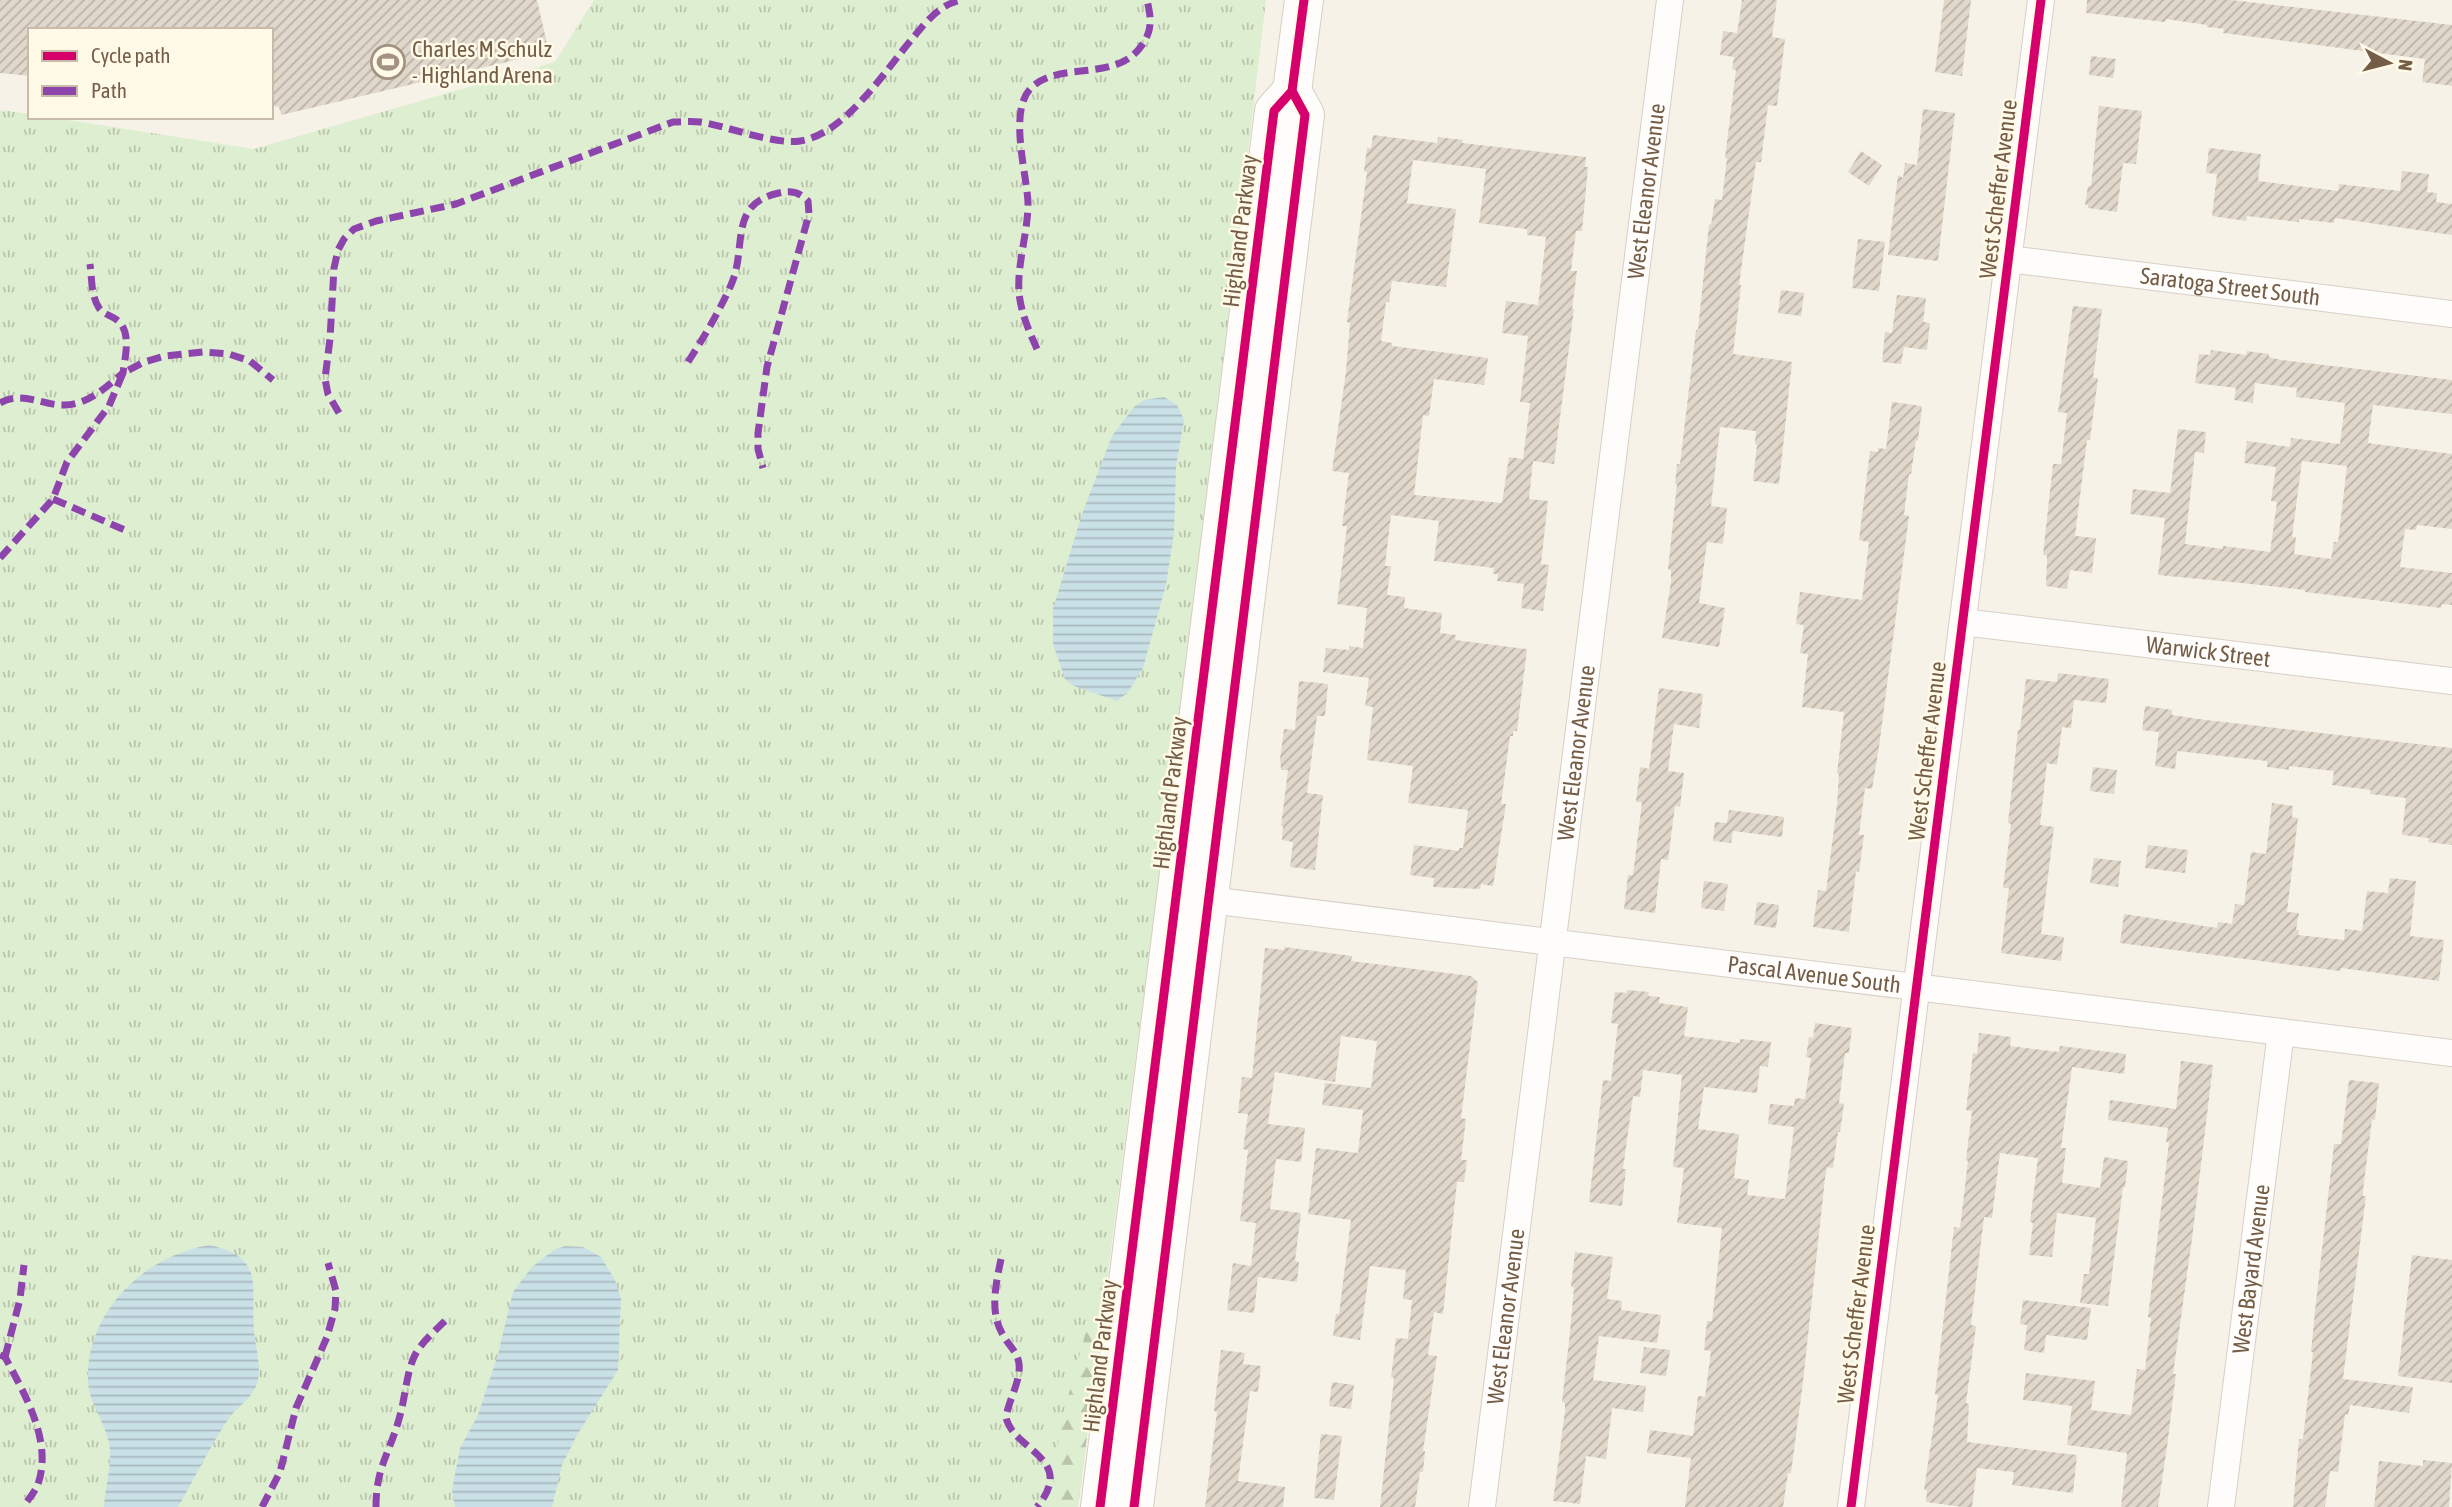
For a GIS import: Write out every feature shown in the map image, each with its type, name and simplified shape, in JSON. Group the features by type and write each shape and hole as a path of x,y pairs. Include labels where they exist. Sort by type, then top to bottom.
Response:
{"street":[{"name":"Highland Parkway","path":"1100,1507 1306,116 1292,91 1304,0"},
{"name":"West Eleanor Avenue","path":"1482,1507 1670,0"},
{"name":"West Scheffer Avenue","path":"1851,1507 2041,0"},
{"name":"Saratoga Street South","path":"2008,259 2452,314"},
{"name":"Warwick Street","path":"1963,622 2452,681"},
{"name":"Highland Parkway","path":"1134,1507 1192,898"},
{"name":"Pascal Avenue South","path":"1192,898 2452,1053"},
{"name":"West Bayard Avenue","path":"2221,1507 2281,1032"}],"green space":[{"path":"594,0 1266,0 1206,510 1078,1507 0,1507 0,110 28,114 28,119 62,119 254,149 555,62"},
{"path":"1101,1277 1107,1278 1078,1507 1050,1507 1061,1422"}],"water":[{"path":"1164,397 1177,405 1184,420 1176,467 1174,533 1166,585 1143,668 1128,692 1117,701 1074,686 1065,679 1053,644 1053,609 1082,514 1112,436 1134,407 1144,400"},
{"path":"209,1245 240,1257 252,1276 254,1332 259,1369 257,1384 222,1429 178,1507 104,1507 110,1450 88,1382 90,1356 96,1333 123,1291 141,1275 162,1261"},
{"path":"565,1246 583,1247 601,1257 615,1280 621,1299 618,1370 577,1435 562,1465 552,1507 455,1507 452,1490 460,1448 478,1415 498,1354 513,1292 532,1267 554,1250"}],"building":[{"name":"Charles M Schulz - Highland Arena","path":"0,0 537,0 549,52 281,115 279,107 273,106 273,28 28,28 28,76 0,73"},
{"path":"1742,0 1777,0 1772,37 1785,39 1777,106 1768,105 1761,162 1756,162 1739,285 1733,354 1792,362 1779,484 1753,481 1756,431 1720,427 1711,506 1727,508 1723,544 1707,542 1699,603 1725,608 1719,647 1662,638 1671,582 1671,570 1668,569 1677,464 1680,464 1698,330 1709,224 1711,225 1715,199 1722,200 1736,70 1732,69 1734,57 1720,55 1723,31 1737,33"},
{"path":"1944,0 1971,0 1962,76 1935,72"},
{"path":"2087,0 2231,0 2452,25 2452,86 2422,82 2425,59 2223,33 2224,29 2166,19 2165,22 2086,13"},
{"path":"2091,56 2116,59 2113,78 2089,75"},
{"path":"2099,106 2142,111 2136,164 2123,163 2117,212 2088,208 2088,205 2085,205 2088,186 2091,186"},
{"path":"1923,109 1955,113 1938,261 1888,255 1898,175 1903,178 1905,163 1917,165"},
{"path":"1373,135 1437,143 1438,137 1463,140 1462,143 1586,157 1585,167 1588,167 1582,231 1576,231 1571,271 1577,271 1574,309 1554,464 1533,461 1529,499 1548,501 1541,564 1549,565 1543,611 1521,608 1524,584 1497,581 1498,574 1493,574 1494,568 1434,561 1439,521 1391,515 1385,566 1391,566 1387,595 1405,597 1404,608 1442,613 1440,633 1456,635 1455,640 1527,649 1517,731 1513,731 1513,736 1510,736 1501,804 1506,804 1493,886 1481,884 1480,889 1433,887 1434,878 1410,875 1414,845 1459,851 1459,848 1463,848 1468,810 1408,803 1413,766 1367,760 1373,707 1365,706 1369,678 1323,672 1326,648 1363,648 1367,608 1337,604 1347,526 1342,526 1349,473 1332,471 1346,371 1350,323 1347,322 1367,172 1364,171 1367,148 1371,148","holes":["1413,160 1486,169 1479,223 1527,229 1527,235 1546,237 1538,305 1506,301 1502,333 1528,336 1520,402 1530,403 1523,459 1509,457 1502,503 1414,495 1423,415 1429,416 1434,379 1484,385 1488,358 1392,346 1392,343 1381,341 1386,302 1389,302 1392,281 1446,287 1456,209 1407,203"]},
{"path":"2209,148 2261,154 2258,181 2338,191 2339,184 2400,191 2402,171 2429,174 2427,192 2437,193 2436,202 2452,204 2452,235 2335,218 2334,223 2247,216 2246,221 2212,216 2217,174 2206,173"},
{"path":"1861,151 1882,165 1869,186 1848,172"},
{"path":"1858,239 1885,242 1879,291 1852,288"},
{"path":"1781,290 1804,293 1801,316 1778,313"},
{"path":"1897,295 1926,298 1923,322 1930,323 1927,350 1904,347 1901,364 1882,362 1885,332 1892,333"},
{"path":"2073,306 2102,309 2093,378 2098,378 2075,536 2096,538 2092,573 2070,570 2067,589 2046,586 2047,555 2043,555 2053,464 2061,464 2067,413 2058,412"},
{"path":"2211,350 2246,355 2247,351 2269,354 2269,357 2281,360 2452,380 2452,414 2373,405 2368,443 2452,454 2452,529 2417,525 2416,530 2405,529 2400,567 2452,573 2452,605 2442,604 2441,608 2305,590 2158,575 2165,518 2130,514 2133,489 2170,493 2178,429 2206,432 2204,453 2195,452 2185,544 2223,549 2223,546 2270,552 2277,502 2271,501 2276,467 2244,463 2247,441 2290,447 2291,438 2340,444 2345,403 2296,397 2297,388 2255,383 2253,403 2234,400 2236,388 2195,383 2199,354 2210,355","holes":["2302,461 2347,466 2338,542 2334,542 2331,559 2294,554 2296,537 2292,537"]},
{"path":"1892,402 1922,406 1918,441 1916,440 1909,474 1904,515 1909,516 1879,747 1872,789 1865,788 1859,835 1864,835 1859,872 1856,871 1849,932 1813,927 1818,890 1826,891 1837,805 1837,774 1844,712 1802,707 1808,654 1800,653 1804,625 1796,624 1800,592 1862,600 1869,542 1859,540 1870,451 1886,449"},
{"path":"2058,673 2109,679 2106,703 2074,700 2071,728 2062,727 2057,765 2047,763 2040,825 2054,827 2041,934 2064,937 2061,961 2001,953 2009,888 2003,888 2011,824 2008,823 2026,679 2057,682"},
{"path":"1299,681 1328,684 1325,716 1317,716 1307,793 1323,795 1315,870 1290,867 1293,842 1282,840 1281,826 1288,770 1281,770 1280,759 1284,729 1295,730"},
{"path":"1659,688 1703,694 1699,728 1674,724 1668,771 1684,773 1680,807 1675,806 1668,860 1661,859 1655,913 1624,909 1628,875 1633,875 1642,802 1636,802 1640,767 1649,769"},
{"path":"2145,706 2172,710 2172,715 2206,720 2452,748 2452,845 2428,842 2429,838 2402,835 2406,798 2370,794 2371,790 2332,785 2334,771 2289,766 2289,770 2267,767 2267,761 2177,751 2175,769 2155,766 2159,732 2142,730"},
{"path":"2093,767 2117,770 2114,794 2090,791"},
{"path":"2272,803 2293,806 2292,817 2298,818 2287,912 2299,913 2296,930 2299,930 2298,935 2344,940 2345,929 2362,931 2367,891 2388,893 2390,878 2416,881 2410,936 2444,940 2439,981 2120,943 2124,914 2217,928 2218,922 2232,924 2235,904 2244,905 2251,852 2266,854"},
{"path":"1729,810 1784,817 1782,837 1733,831 1731,843 1713,841 1715,822 1727,823"},
{"path":"2148,845 2188,850 2185,873 2145,868"},
{"path":"2094,858 2121,861 2118,887 2090,883"},
{"path":"1704,881 1728,884 1724,911 1701,908"},
{"path":"1757,902 1779,905 1776,928 1754,925"},
{"path":"1284,947 1352,956 1351,961 1471,976 1478,982 1461,1118 1466,1119 1461,1160 1467,1160 1464,1182 1457,1182 1443,1314 1434,1312 1428,1355 1437,1356 1423,1451 1423,1472 1420,1472 1415,1507 1380,1507 1396,1338 1408,1339 1412,1300 1403,1299 1406,1270 1370,1266 1360,1340 1333,1336 1336,1314 1339,1314 1351,1220 1308,1214 1316,1148 1358,1153 1363,1110 1322,1105 1325,1083 1371,1088 1377,1041 1341,1036 1335,1082 1275,1072 1268,1124 1305,1128 1301,1162 1276,1159 1270,1209 1301,1213 1295,1261 1299,1262 1297,1282 1258,1277 1254,1313 1227,1310 1233,1263 1251,1266 1256,1223 1240,1221 1248,1150 1243,1149 1248,1114 1238,1113 1242,1077 1252,1078 1265,948 1284,950"},
{"path":"1627,990 1649,992 1648,996 1660,997 1659,1003 1688,1007 1684,1036 1740,1043 1740,1039 1771,1042 1768,1067 1760,1066 1757,1093 1704,1087 1698,1129 1739,1134 1734,1178 1749,1180 1747,1195 1785,1199 1794,1127 1768,1124 1770,1104 1794,1106 1795,1098 1805,1099 1811,1058 1806,1057 1809,1037 1813,1038 1815,1023 1852,1028 1849,1053 1845,1053 1839,1103 1844,1104 1840,1132 1833,1168 1827,1167 1825,1178 1803,1382 1791,1473 1788,1473 1783,1507 1685,1507 1691,1458 1647,1453 1650,1430 1693,1436 1698,1396 1705,1397 1711,1351 1704,1350 1707,1321 1712,1321 1722,1228 1677,1223 1684,1168 1673,1167 1682,1075 1643,1070 1640,1097 1633,1096 1623,1169 1626,1169 1622,1206 1589,1202 1603,1080 1611,1081 1618,1024 1611,1023 1615,992 1627,993"},
{"path":"1979,1033 2011,1037 2010,1046 2059,1052 2060,1046 2126,1054 2124,1074 2072,1067 2061,1148 2066,1148 2062,1183 2100,1188 2104,1157 2128,1161 2108,1306 2080,1303 2084,1274 2089,1274 2096,1218 2057,1213 2052,1257 2029,1255 2038,1158 2000,1153 1992,1218 1984,1217 1971,1325 1976,1326 1966,1403 1969,1404 1967,1442 2077,1455 2073,1493 2012,1485 2014,1472 1977,1468 1972,1507 1963,1507 1926,1502 1927,1490 1924,1490 1938,1395 1935,1394 1954,1227 1960,1228 1972,1111 1966,1110 1973,1053 1977,1054"},
{"path":"2181,1061 2213,1065 2173,1374 2176,1374 2167,1447 2158,1507 2121,1507 2127,1453 2067,1445 2072,1406 2023,1400 2026,1373 2095,1381 2091,1410 2131,1415 2137,1369 2145,1370 2151,1318 2148,1317 2169,1142 2166,1142 2168,1128 2108,1120 2110,1100 2176,1109"},
{"path":"2349,1080 2379,1083 2363,1190 2363,1196 2366,1196 2343,1379 2413,1387 2409,1413 2350,1405 2348,1415 2345,1414 2338,1472 2330,1471 2325,1507 2293,1507 2299,1439 2303,1439 2313,1352 2315,1311 2334,1144 2341,1144"},
{"path":"1575,1252 1613,1257 1607,1299 1622,1301 1621,1310 1661,1315 1657,1343 1599,1336 1593,1380 1646,1386 1643,1412 1612,1408 1606,1459 1586,1456 1580,1504 1553,1501 1565,1411 1565,1403 1562,1402"},
{"path":"2412,1255 2452,1260 2452,1383 2398,1376"},
{"path":"2023,1300 2091,1308 2087,1340 2046,1335 2044,1353 2024,1350 2027,1325 2020,1324"},
{"path":"1644,1347 1670,1350 1666,1376 1640,1373"},
{"path":"1221,1350 1245,1353 1243,1364 1261,1366 1258,1392 1250,1391 1238,1481 1285,1487 1283,1507 1205,1507 1217,1412 1214,1411"},
{"path":"1332,1382 1354,1385 1351,1409 1329,1406"},
{"path":"1321,1434 1342,1436 1334,1500 1314,1498"},
{"path":"2423,1460 2452,1463 2449,1507 2374,1507 2379,1461 2423,1466"}],"marked path":[{"path":"339,413 328,394 325,379 334,268 338,250 354,229 376,221 456,204 673,122 700,122 777,140 800,141 817,136 833,127 862,100 934,15 953,2 961,0"},
{"path":"1037,349 1023,315 1019,293 1028,203 1020,143 1024,98 1031,88 1043,80 1057,75 1103,68 1131,57 1146,39 1149,29 1147,0"},
{"path":"688,362 731,285 745,217 752,207 763,199 779,193 795,192 808,201 809,214 767,367 758,433 758,449 763,468"},
{"path":"0,403 8,399 25,398 57,405 74,404 97,394 123,373 125,331 117,320 103,312 96,303 90,264"},
{"path":"0,558 53,499 67,462 109,406 123,373 144,362 165,356 203,352 229,354 250,361 273,380"},
{"path":"53,499 125,530"},
{"path":"1001,1259 995,1298 996,1317 1019,1364 1006,1418 1011,1429 1047,1466 1050,1477 1047,1490 1037,1507"},
{"path":"262,1507 280,1472 296,1408 327,1337 335,1309 336,1291 328,1263"},
{"path":"5,1357 20,1299 24,1265"},
{"path":"376,1507 378,1481 399,1419 411,1364 420,1346 446,1320"},
{"path":"0,1355 5,1357 28,1402 42,1451 38,1484 23,1507"}],"cycle path":[{"path":"1100,1507 1274,111 1292,91 1304,0"},
{"path":"1851,1507 2041,0"},
{"path":"1134,1507 1305,115 1292,91"}],"place":[{"name":"Charles M Schulz - Highland Arena","path":"388,62"}]}
